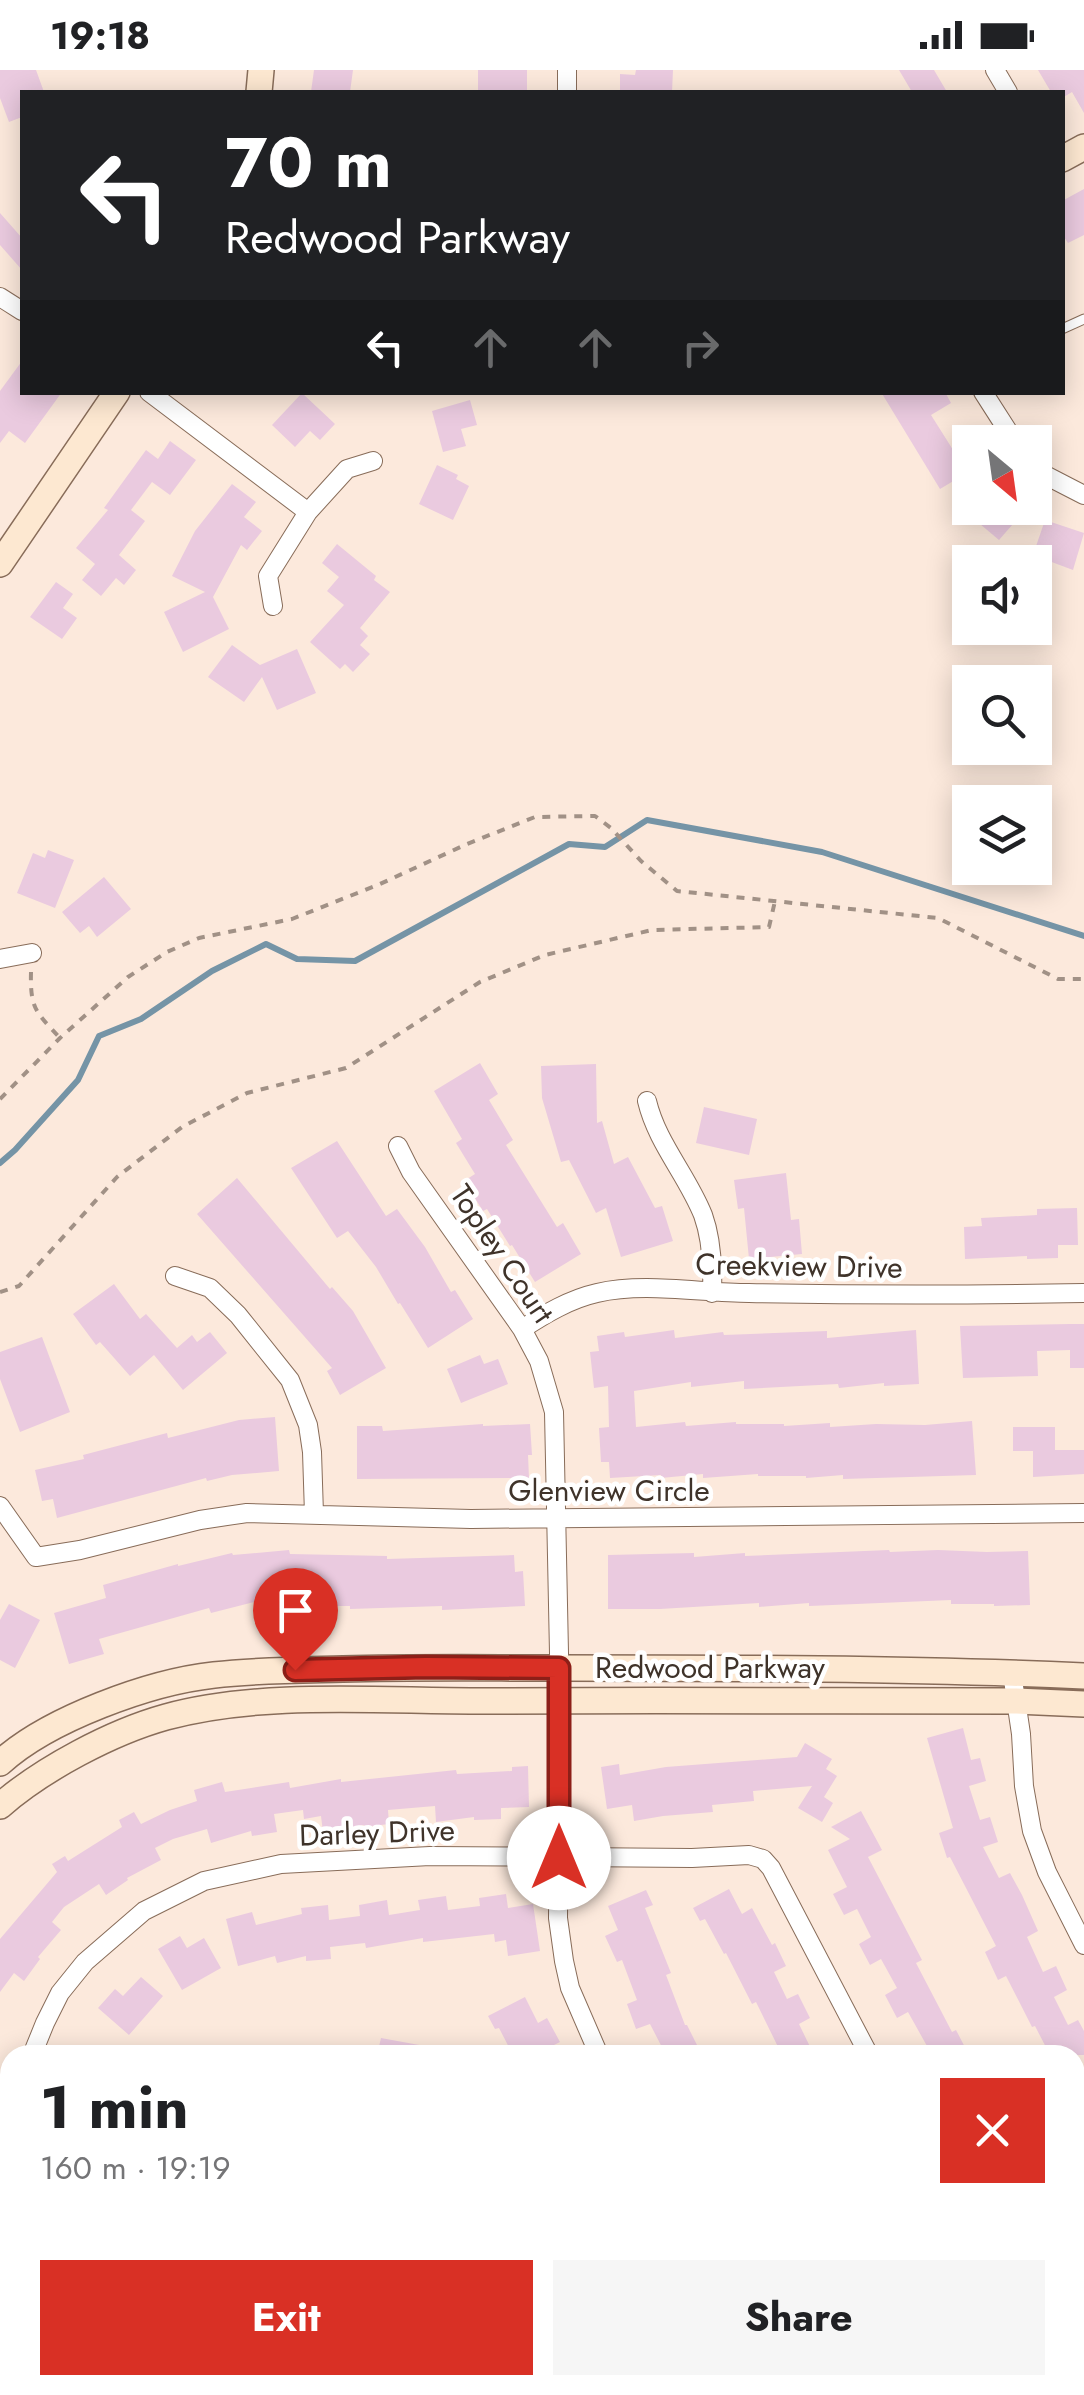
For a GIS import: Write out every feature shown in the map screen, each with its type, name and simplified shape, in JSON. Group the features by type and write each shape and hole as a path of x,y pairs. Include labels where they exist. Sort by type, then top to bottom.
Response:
{"main road":[{"path":"0,564 115,395"},
{"name":"Redwood Parkway","path":"1,1759 63,1722 142,1691 212,1675 314,1669 649,1667 1084,1676"},
{"name":"Redwood Parkway","path":"4,1797 109,1739 165,1717 228,1704 560,1700 1016,1700 1084,1704"},
{"path":"1,1759 4,1797"}],"street":[{"path":"153,395 308,512"},
{"path":"985,395 1005,425"},
{"path":"273,606 268,576 308,512 347,469 372,461"},
{"path":"1052,479 1084,495"},
{"path":"0,959 32,953"},
{"path":"646,1101 652,1121 704,1217 710,1242 712,1293"},
{"name":"Topley Court","path":"398,1146 522,1329 540,1361 554,1412 560,1700 558,1918 570,1988 595,2045"},
{"path":"175,1276 210,1288 238,1315 290,1380 308,1425 314,1514"},
{"name":"Creekview Drive","path":"522,1329 548,1312 596,1293 630,1288 939,1296 1084,1293"},
{"name":"Glenview Circle","path":"0,1506 36,1558 247,1513 471,1519 1084,1513"},
{"path":"1012,1673 1032,1832 1047,1872 1084,1945"},
{"name":"Darley Drive","path":"36,2045 60,1994 86,1962 144,1912 204,1882 281,1864 430,1856 763,1859 865,2045"}],"path":[{"path":"0,1099 128,977 167,952 199,938 292,918 535,816 595,816 677,890 938,918 1058,979 1084,979"},
{"path":"0,1292 19,1286 117,1177 182,1127 247,1093 346,1068 480,982 545,955 652,930 770,927 775,901"},
{"path":"30,994 35,1012 60,1038"}],"building":[{"path":"0,70 36,70 43,90 20,90 20,118 9,122 0,98"},
{"path":"314,70 353,70 350,90 311,90"},
{"path":"478,70 527,70 527,90 478,90"},
{"path":"636,70 673,70 672,90 620,90 620,74 635,75"},
{"path":"899,70 934,70 946,90 911,90"},
{"path":"1038,70 1084,70 1084,113 1072,92 1065,96 1065,90 1050,90"},
{"path":"1084,189 1084,235 1068,243 1065,238 1065,199"},
{"path":"0,213 20,236 20,268 0,245"},
{"path":"20,364 20,395 60,395 25,443 9,431 0,443 0,391"},
{"path":"300,395 335,424 320,440 310,431 295,447 272,425"},
{"path":"883,395 947,395 951,403 931,415 952,448 952,482 940,489"},
{"path":"470,400 477,425 461,429 466,446 443,452 432,411"},
{"path":"170,441 196,460 170,495 152,482 131,510 145,521 119,555 136,570 124,585 116,578 101,596 82,580 95,564 76,548 108,510 104,508 146,450 158,459"},
{"path":"437,465 458,475 456,479 469,486 453,520 419,504"},
{"path":"232,484 256,502 244,517 262,531 247,550 241,545 213,597 229,629 183,652 164,612 205,592 172,576 195,531"},
{"path":"1052,522 1084,533 1073,570 1052,562 1052,545 1036,545 1043,525"},
{"path":"981,525 1012,525 999,540"},
{"path":"337,544 390,592 360,628 368,636 360,645 370,654 353,672 345,664 340,669 310,642 344,605 327,591 339,577 322,563"},
{"path":"56,582 73,594 63,608 77,618 62,639 30,617"},
{"path":"232,645 260,665 297,649 316,693 277,710 262,677 244,702 208,677"},
{"path":"48,850 74,860 55,908 17,893 33,853 45,858"},
{"path":"104,877 131,909 97,937 89,926 80,933 62,912"},
{"path":"480,1063 498,1094 489,1100 513,1140 506,1145 557,1227 563,1223 581,1254 535,1282 464,1181 475,1174 456,1143 462,1139 434,1091"},
{"path":"596,1064 597,1123 602,1121 614,1164 628,1157 655,1208 662,1206 673,1241 621,1257 606,1208 596,1213 569,1160 561,1162 542,1098 541,1066"},
{"path":"704,1107 757,1119 749,1155 696,1143"},
{"path":"337,1141 386,1216 397,1209 473,1319 428,1348 376,1267 348,1231 337,1238 291,1168"},
{"path":"786,1173 791,1220 799,1219 802,1254 749,1259 744,1208 738,1209 734,1180"},
{"path":"237,1178 353,1311 386,1368 340,1395 327,1371 332,1368 197,1214"},
{"path":"1077,1208 1078,1245 1058,1245 1058,1258 965,1259 964,1227 982,1226 981,1218 1037,1215 1037,1209"},
{"path":"114,1284 140,1319 146,1314 177,1348 192,1335 197,1342 210,1332 227,1353 183,1390 154,1355 130,1376 100,1342 96,1345 73,1314"},
{"path":"1084,1324 1084,1368 1070,1368 1070,1350 1037,1351 1038,1376 963,1378 960,1326"},
{"path":"674,1330 675,1338 723,1332 724,1335 827,1331 827,1338 916,1330 919,1384 744,1389 744,1381 691,1387 691,1382 634,1391 636,1427 685,1422 686,1426 830,1423 830,1427 972,1421 976,1475 843,1479 843,1475 806,1478 758,1474 703,1478 703,1474 610,1478 609,1462 601,1462 599,1428 609,1427 608,1386 594,1388 590,1352 599,1351 597,1336 624,1332 625,1337"},
{"path":"42,1337 70,1412 20,1432 0,1379 0,1352"},
{"path":"480,1355 484,1364 498,1359 508,1384 461,1403 447,1369"},
{"path":"275,1417 279,1471 207,1481 206,1478 57,1518 53,1499 42,1501 35,1470 167,1433 168,1438 239,1420"},
{"path":"530,1424 529,1478 357,1479 357,1426 382,1426 383,1431"},
{"path":"1013,1427 1055,1427 1055,1450 1084,1450 1084,1474 1033,1477 1033,1451 1013,1451"},
{"path":"289,1550 290,1554 387,1559 514,1555 515,1572 523,1571 525,1606 350,1609 303,1603 258,1607 258,1601 211,1613 209,1608 99,1639 104,1654 69,1664 54,1613 106,1598 103,1585 232,1553"},
{"path":"889,1550 1028,1551 1030,1605 951,1604 951,1600 608,1609 608,1555 694,1553 694,1557"},
{"path":"9,1604 40,1620 15,1668 0,1660 0,1620"},
{"path":"963,1728 971,1760 980,1758 986,1781 969,1786 980,1820 990,1817 998,1842 983,1847 999,1878 1010,1873 1022,1895 1038,1931 1027,1937 1043,1972 1056,1966 1067,1990 1054,1997 1068,2025 1078,2020 1084,2031 1084,2045 1045,2045 1006,1976 998,1980 985,1952 996,1946 950,1857 947,1858 939,1833 953,1828 927,1738"},
{"path":"805,1743 832,1759 826,1769 837,1776 824,1797 833,1803 822,1822 798,1808 812,1786 753,1791 754,1801 712,1805 713,1812 634,1821 632,1805 607,1809 601,1767 619,1764 620,1775 666,1767 797,1757"},
{"path":"528,1766 529,1807 501,1808 501,1819 474,1817 436,1822 435,1806 388,1810 389,1824 323,1832 321,1816 304,1819 303,1810 274,1814 277,1832 252,1836 251,1831 211,1843 207,1829 173,1839 155,1848 161,1860 127,1878 106,1895 99,1884 64,1907 52,1922 61,1930 24,1981 14,1973 0,1992 0,1939 57,1872 52,1864 65,1856 68,1861 122,1827 119,1820 134,1812 141,1824 197,1801 194,1790 222,1782 225,1792 289,1782 290,1788 341,1779 456,1770 457,1774 512,1771 512,1767"},
{"path":"861,1811 882,1850 868,1857 922,1960 916,1963 952,2032 956,2030 964,2045 926,2045 908,2012 897,2018 885,1995 897,1988 881,1959 870,1965 859,1944 871,1937 857,1909 844,1915 833,1894 847,1887 828,1850 850,1839 831,1827"},
{"path":"729,1889 742,1914 752,1908 786,1966 774,1972 787,1999 798,1994 810,2018 799,2024 809,2045 777,2045 726,1953 705,1919 700,1921 693,1908"},
{"path":"646,1890 653,1905 645,1908 671,1973 666,1975 697,2045 661,2045 650,2024 636,2029 627,2004 637,2000 622,1960 617,1962 605,1936 618,1930 608,1906"},
{"path":"506,1894 508,1908 533,1904 540,1951 508,1956 506,1940 495,1942 494,1934 423,1942 423,1938 366,1948 365,1943 330,1947 331,1959 306,1961 306,1956 277,1963 275,1956 238,1966 226,1919 252,1912 256,1925 302,1914 301,1908 328,1905 329,1920 360,1916 359,1905 387,1900 389,1915 420,1910 418,1900 446,1896 448,1910 480,1906 479,1898"},
{"path":"180,1936 187,1948 204,1938 221,1968 182,1990 158,1949"},
{"path":"141,1977 163,1996 129,2035 98,2008 115,1989 123,1996"},
{"path":"525,1997 538,2023 547,2018 560,2042 508,2045 488,2016"},
{"path":"381,2038 419,2045 379,2045"}],"waterway":[{"path":"0,1163 78,1080 99,1036 141,1019 212,971 266,944 297,959 355,961 569,844 605,847 647,820 822,852 1084,936"}],"route":[{"path":"295,1670 559,1668 559,1858"}]}
